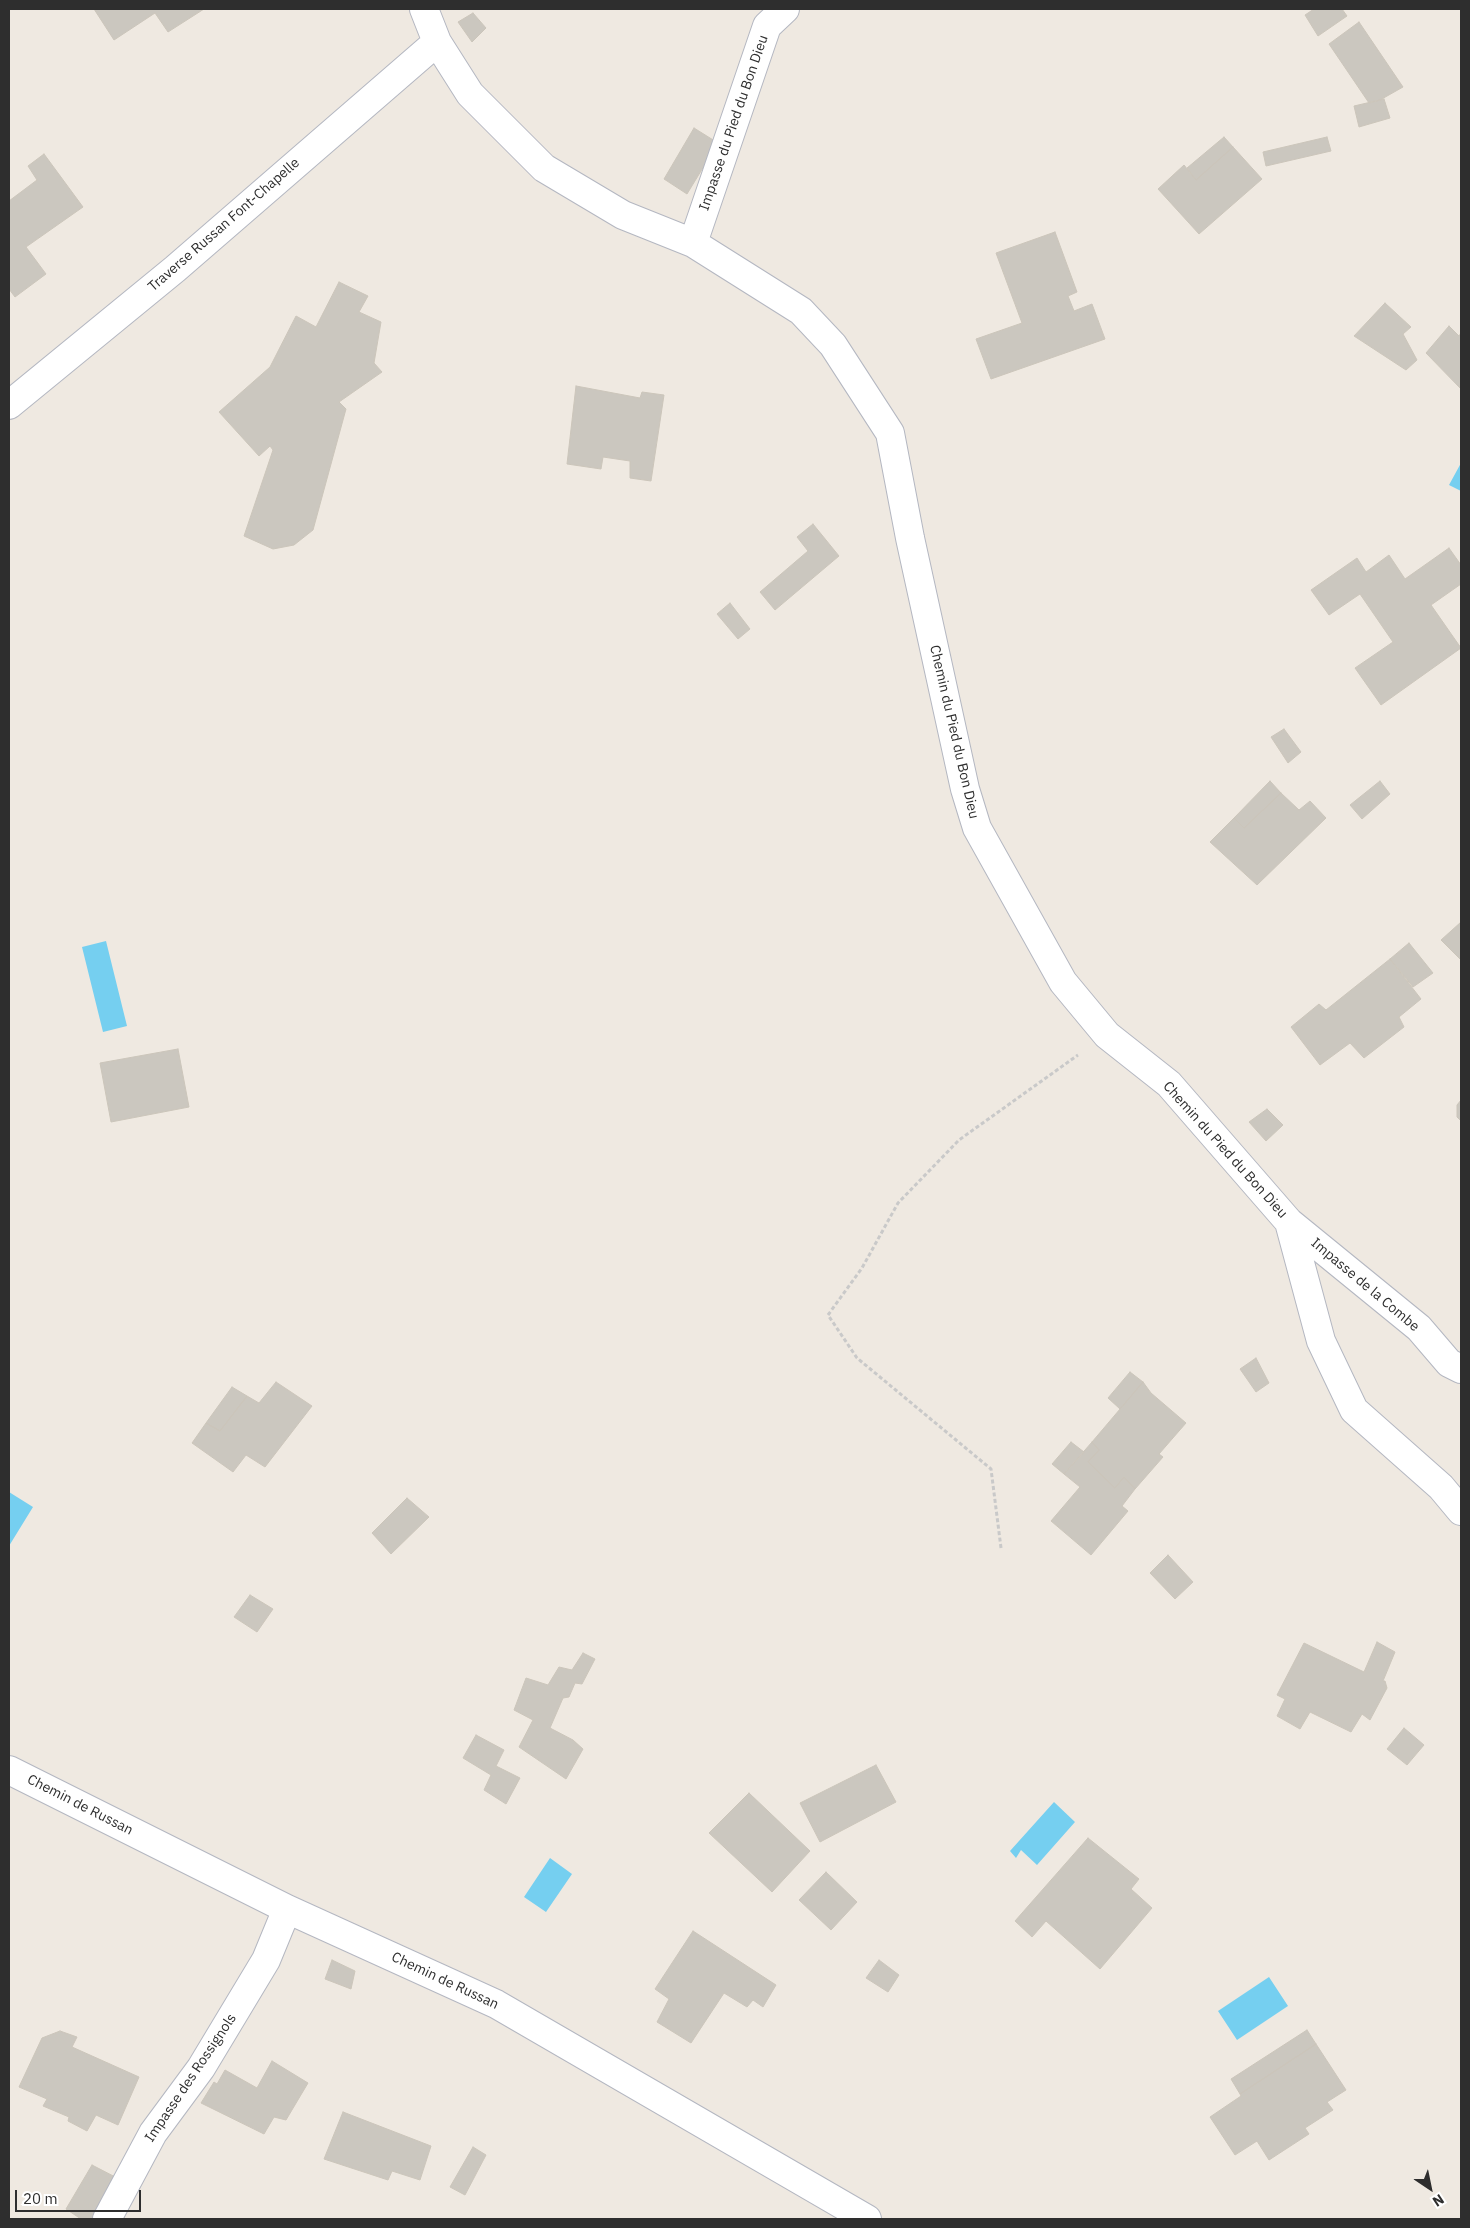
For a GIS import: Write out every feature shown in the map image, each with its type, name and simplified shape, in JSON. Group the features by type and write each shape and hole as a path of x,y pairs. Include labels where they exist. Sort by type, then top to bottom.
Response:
{"street":[{"name":"Chemin du Pied du Bon Dieu","path":"424,9 437,42 470,94 544,168 623,215 693,243 801,311 833,345 890,433 910,538 965,789 977,828 1063,982 1107,1035 1169,1084 1289,1222 1321,1341 1354,1410 1441,1487 1461,1511"},
{"name":"Impasse du Pied du Bon Dieu","path":"693,243 767,26 785,9"},
{"name":"Traverse Russan Font-Chapelle","path":"9,405 175,269 437,42"},
{"name":"Impasse de la Combe","path":"1289,1222 1419,1328 1449,1363 1461,1369"},
{"name":"Chemin de Russan","path":"9,1770 287,1909 496,2004 867,2219"},
{"name":"Impasse des Rossignols","path":"107,2219 153,2133 201,2068 266,1960 287,1909"}],"path":[{"path":"1002,1548 991,1469 857,1358 828,1315 862,1268 898,1203 959,1140 1107,1035"}],"water":[{"path":"1461,463 1461,491 1449,485"},
{"path":"106,941 127,1026 103,1032 82,947"},
{"path":"9,1492 33,1507 9,1546"},
{"path":"1054,1802 1075,1822 1037,1865 1021,1850 1016,1858 1010,1851"},
{"path":"550,1858 572,1874 546,1912 524,1897"},
{"path":"1269,1977 1288,2006 1237,2040 1218,2011"}],"building":[{"path":"94,9 204,9 168,32 155,13 114,40"},
{"path":"1314,9 1342,9 1347,16 1318,36 1305,15"},
{"path":"473,13 486,28 472,42 458,22"},
{"path":"1359,22 1403,87 1380,100 1369,103 1329,44"},
{"path":"1384,99 1390,118 1359,127 1354,106"},
{"path":"694,128 718,143 687,194 664,179"},
{"path":"1224,137 1233,147 1196,180 1187,168"},
{"path":"1327,137 1331,151 1266,166 1263,152"},
{"path":"1233,147 1262,179 1199,234 1158,189 1184,165 1196,180"},
{"path":"44,154 83,207 26,247 46,274 15,297 9,289 9,201 37,180 28,166"},
{"path":"1055,232 1077,292 1068,296 1074,311 1092,304 1105,339 991,379 976,339 1022,323 996,253"},
{"path":"339,282 368,296 359,312 381,322 374,363 382,372 339,402 346,409 313,530 294,545 273,549 244,536 273,450 270,446 259,456 219,412 270,367 296,316 316,327"},
{"path":"1385,303 1411,327 1403,334 1417,360 1406,370 1354,336"},
{"path":"1449,326 1459,336 1461,333 1461,389 1426,353"},
{"path":"576,386 640,398 642,392 664,395 651,481 630,478 630,461 603,457 601,469 567,464"},
{"path":"813,524 839,556 775,610 760,592 808,551 797,537"},
{"path":"1449,548 1461,565 1461,584 1431,605 1461,648 1381,705 1355,668 1393,642 1360,594 1329,615 1311,590 1357,558 1366,572 1389,555 1405,579"},
{"path":"730,603 750,629 738,639 717,614"},
{"path":"1284,729 1301,752 1288,763 1271,737"},
{"path":"1270,781 1281,793 1244,828 1234,818"},
{"path":"1380,781 1390,794 1362,819 1350,805"},
{"path":"1281,793 1299,810 1310,801 1326,818 1257,885 1210,842 1234,818 1244,828"},
{"path":"1461,922 1461,958 1460,959 1441,940"},
{"path":"1409,943 1433,973 1413,987 1390,959"},
{"path":"1390,959 1421,999 1399,1017 1404,1027 1364,1058 1350,1043 1320,1065 1291,1027 1319,1004 1326,1010"},
{"path":"178,1049 189,1107 111,1122 100,1063"},
{"path":"1461,1100 1461,1121 1457,1117 1457,1105"},
{"path":"1267,1109 1283,1125 1266,1141 1249,1122"},
{"path":"1256,1358 1269,1383 1256,1392 1240,1369"},
{"path":"1130,1372 1143,1382 1120,1409 1108,1398"},
{"path":"276,1382 312,1406 265,1467 246,1455 233,1472 192,1443 206,1423 220,1431 247,1396 259,1403"},
{"path":"1143,1382 1151,1393 1186,1423 1159,1454 1163,1457 1135,1489 1124,1477 1115,1488 1088,1462 1099,1450 1092,1442"},
{"path":"232,1387 247,1396 220,1431 206,1423"},
{"path":"1071,1442 1084,1452 1064,1474 1052,1464"},
{"path":"1092,1442 1099,1450 1088,1462 1115,1488 1124,1477 1135,1489 1122,1506 1128,1511 1091,1555 1051,1521 1080,1487 1064,1474"},
{"path":"407,1498 429,1517 391,1554 372,1533"},
{"path":"1168,1555 1193,1582 1175,1599 1150,1573"},
{"path":"250,1595 273,1609 257,1632 234,1617"},
{"path":"1377,1642 1395,1652 1383,1681 1385,1681 1387,1688 1370,1720 1362,1714 1351,1732 1310,1712 1300,1729 1277,1716 1285,1699 1277,1695 1304,1643 1364,1672"},
{"path":"583,1653 595,1659 582,1684 575,1683 569,1697 563,1698 550,1728 573,1740 583,1749 566,1779 519,1747 533,1720 514,1710 526,1678 548,1685 559,1667 572,1670"},
{"path":"1404,1728 1424,1745 1407,1765 1387,1749"},
{"path":"476,1735 504,1750 496,1766 520,1778 506,1804 484,1790 491,1775 463,1758"},
{"path":"876,1765 896,1802 820,1842 800,1803"},
{"path":"749,1793 810,1851 772,1892 709,1833"},
{"path":"1088,1838 1139,1879 1131,1889 1152,1908 1100,1969 1046,1921 1032,1937 1015,1921"},
{"path":"826,1872 857,1902 831,1930 799,1900"},
{"path":"693,1931 776,1985 763,2007 753,2000 747,2007 724,1993 691,2043 657,2022 669,1999 655,1989"},
{"path":"332,1960 355,1971 351,1989 325,1979"},
{"path":"879,1960 899,1975 888,1992 866,1978"},
{"path":"1307,2030 1316,2044 1240,2094 1231,2079"},
{"path":"60,2031 77,2037 72,2047 139,2077 118,2125 96,2115 87,2131 68,2121 69,2117 43,2106 47,2099 19,2087 42,2038"},
{"path":"1316,2044 1346,2090 1327,2102 1333,2110 1305,2128 1309,2134 1269,2160 1257,2141 1235,2155 1210,2117 1241,2096 1240,2094"},
{"path":"272,2061 308,2083 286,2120 274,2117 264,2134 201,2103 214,2082 217,2084 225,2070 257,2088"},
{"path":"343,2112 431,2146 420,2180 392,2171 388,2180 324,2159"},
{"path":"473,2147 486,2155 465,2195 450,2187"},
{"path":"92,2165 121,2180 95,2219 81,2219 66,2209"}]}
